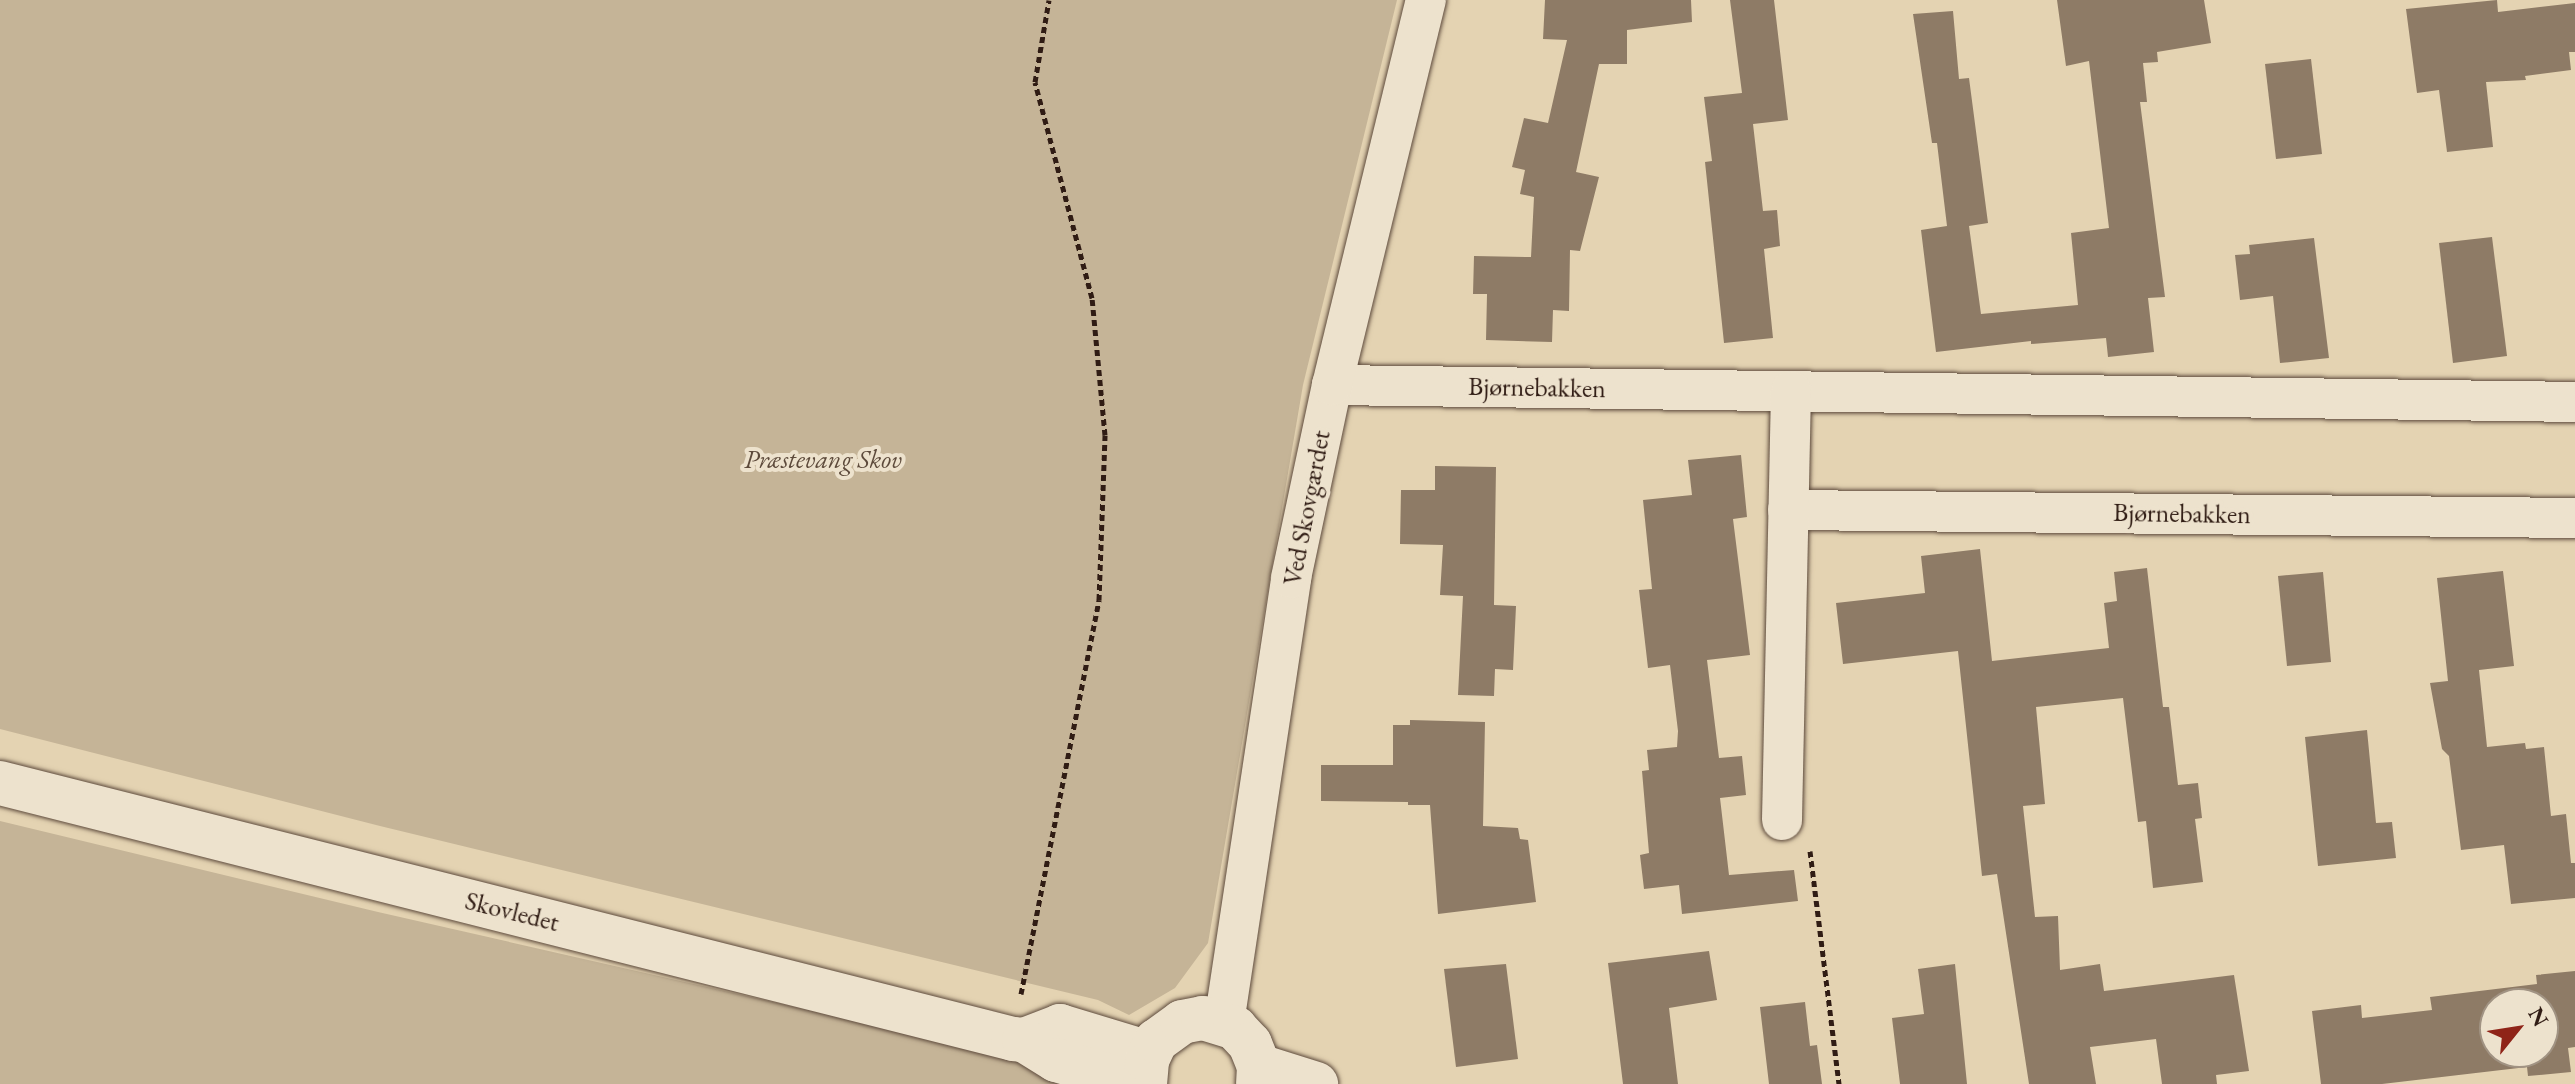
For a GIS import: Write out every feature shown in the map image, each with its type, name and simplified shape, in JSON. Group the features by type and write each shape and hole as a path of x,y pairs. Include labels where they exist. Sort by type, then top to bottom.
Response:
{"street":[{"name":"Ved Skovgærdet","path":"1224,1023 1291,578 1332,385 1426,0"},
{"name":"Bjørnebakken","path":"1332,385 2575,402"},
{"path":"1782,820 1791,391"},
{"name":"Bjørnebakken","path":"1788,510 2575,518"},
{"name":"Skovledet","path":"0,783 1018,1039 1056,1060 1144,1074"},
{"path":"1144,1074 1164,1033 1182,1022 1203,1018 1224,1023 1250,1044 1258,1075 1316,1084"}],"path":[{"path":"1018,1039 1099,600 1104,450 1092,298 1035,82 1049,0"},
{"path":"1782,820 1806,819 1839,1084"}],"green space":[{"name":"Præstevang Skov","path":"0,0 1397,0 1303,385 1208,943 1175,988 1129,1015 1098,1000 380,826 0,729"},
{"path":"0,821 378,912 1036,1062 1078,1084 0,1084"}],"building":[{"path":"1545,0 1691,0 1692,22 1627,30 1627,64 1599,64 1576,172 1599,177 1580,251 1570,250 1569,311 1553,310 1552,342 1486,340 1487,294 1473,294 1474,256 1531,257 1534,197 1520,194 1525,170 1512,167 1524,118 1548,123 1567,40 1543,39"},
{"path":"1730,0 1774,0 1788,120 1753,124 1763,211 1777,210 1780,246 1764,249 1773,338 1724,343 1705,162 1712,161 1704,97 1742,93"},
{"path":"2057,0 2204,0 2211,43 2157,52 2158,62 2143,63 2147,102 2140,102 2165,297 2148,298 2154,352 2108,357 2106,338 2031,344 2031,341 1936,352 1921,230 1947,226 1937,143 1932,143 1913,14 1953,11 1959,79 1969,78 1988,223 1969,226 1981,314 2078,305 2071,233 2109,228 2089,61 2066,66"},
{"path":"2497,0 2498,12 2575,3 2575,52 2569,52 2571,70 2525,76 2526,80 2486,82 2493,147 2447,152 2439,90 2417,93 2406,9"},
{"path":"2311,59 2322,154 2276,159 2265,64"},
{"path":"2492,237 2507,356 2453,363 2439,243"},
{"path":"2314,238 2329,358 2280,363 2273,296 2240,300 2235,255 2250,254 2249,245"},
{"path":"1741,455 1747,517 1733,519 1750,655 1707,660 1719,758 1742,756 1746,795 1720,798 1729,875 1794,870 1798,901 1682,914 1679,885 1644,889 1640,855 1649,853 1642,771 1649,770 1647,750 1677,747 1678,731 1670,665 1648,668 1639,590 1652,589 1643,500 1692,495 1688,460"},
{"path":"1435,466 1496,467 1494,605 1516,606 1513,670 1495,669 1494,696 1458,695 1463,596 1440,595 1443,545 1400,544 1401,490 1435,490"},
{"path":"1980,549 1992,661 2109,648 2104,603 2117,601 2114,572 2147,568 2163,707 2169,707 2178,785 2198,783 2202,818 2195,819 2203,882 2153,888 2146,821 2138,822 2123,698 2036,707 2045,804 2023,806 2035,917 2058,916 2060,970 2100,964 2104,991 2234,975 2249,1071 2216,1075 2217,1084 2162,1084 2156,1039 2090,1047 2096,1084 2029,1084 1997,874 1982,876 1958,651 1843,664 1836,603 1925,593 1921,556"},
{"path":"2503,571 2514,666 2479,670 2487,747 2525,743 2526,749 2544,747 2551,816 2566,814 2571,863 2575,863 2575,898 2511,904 2504,845 2461,850 2449,756 2442,749 2430,683 2448,681 2437,578"},
{"path":"2323,572 2331,662 2287,666 2278,576"},
{"path":"1410,720 1485,722 1483,826 1518,828 1520,839 1528,840 1536,902 1438,914 1430,805 1321,801 1321,765 1393,765 1393,725 1410,725"},
{"path":"2367,730 2376,823 2392,822 2396,858 2318,866 2305,737"},
{"path":"1709,951 1717,1000 1669,1008 1678,1084 1623,1084 1608,963"},
{"path":"1506,964 1518,1059 1456,1067 1444,969"},
{"path":"1955,964 1967,1084 1900,1084 1892,1018 1924,1014 1918,969"},
{"path":"2575,971 2575,1047 2568,1048 2571,1072 2528,1076 2527,1068 2559,1068 2559,988 2504,988 2537,984 2536,975"},
{"path":"2479,991 2479,1068 2518,1068 2382,1084 2321,1084 2312,1011 2361,1005 2362,1018 2432,1010 2430,997"},
{"path":"1805,1002 1810,1046 1817,1045 1822,1084 1769,1084 1760,1007"}]}
